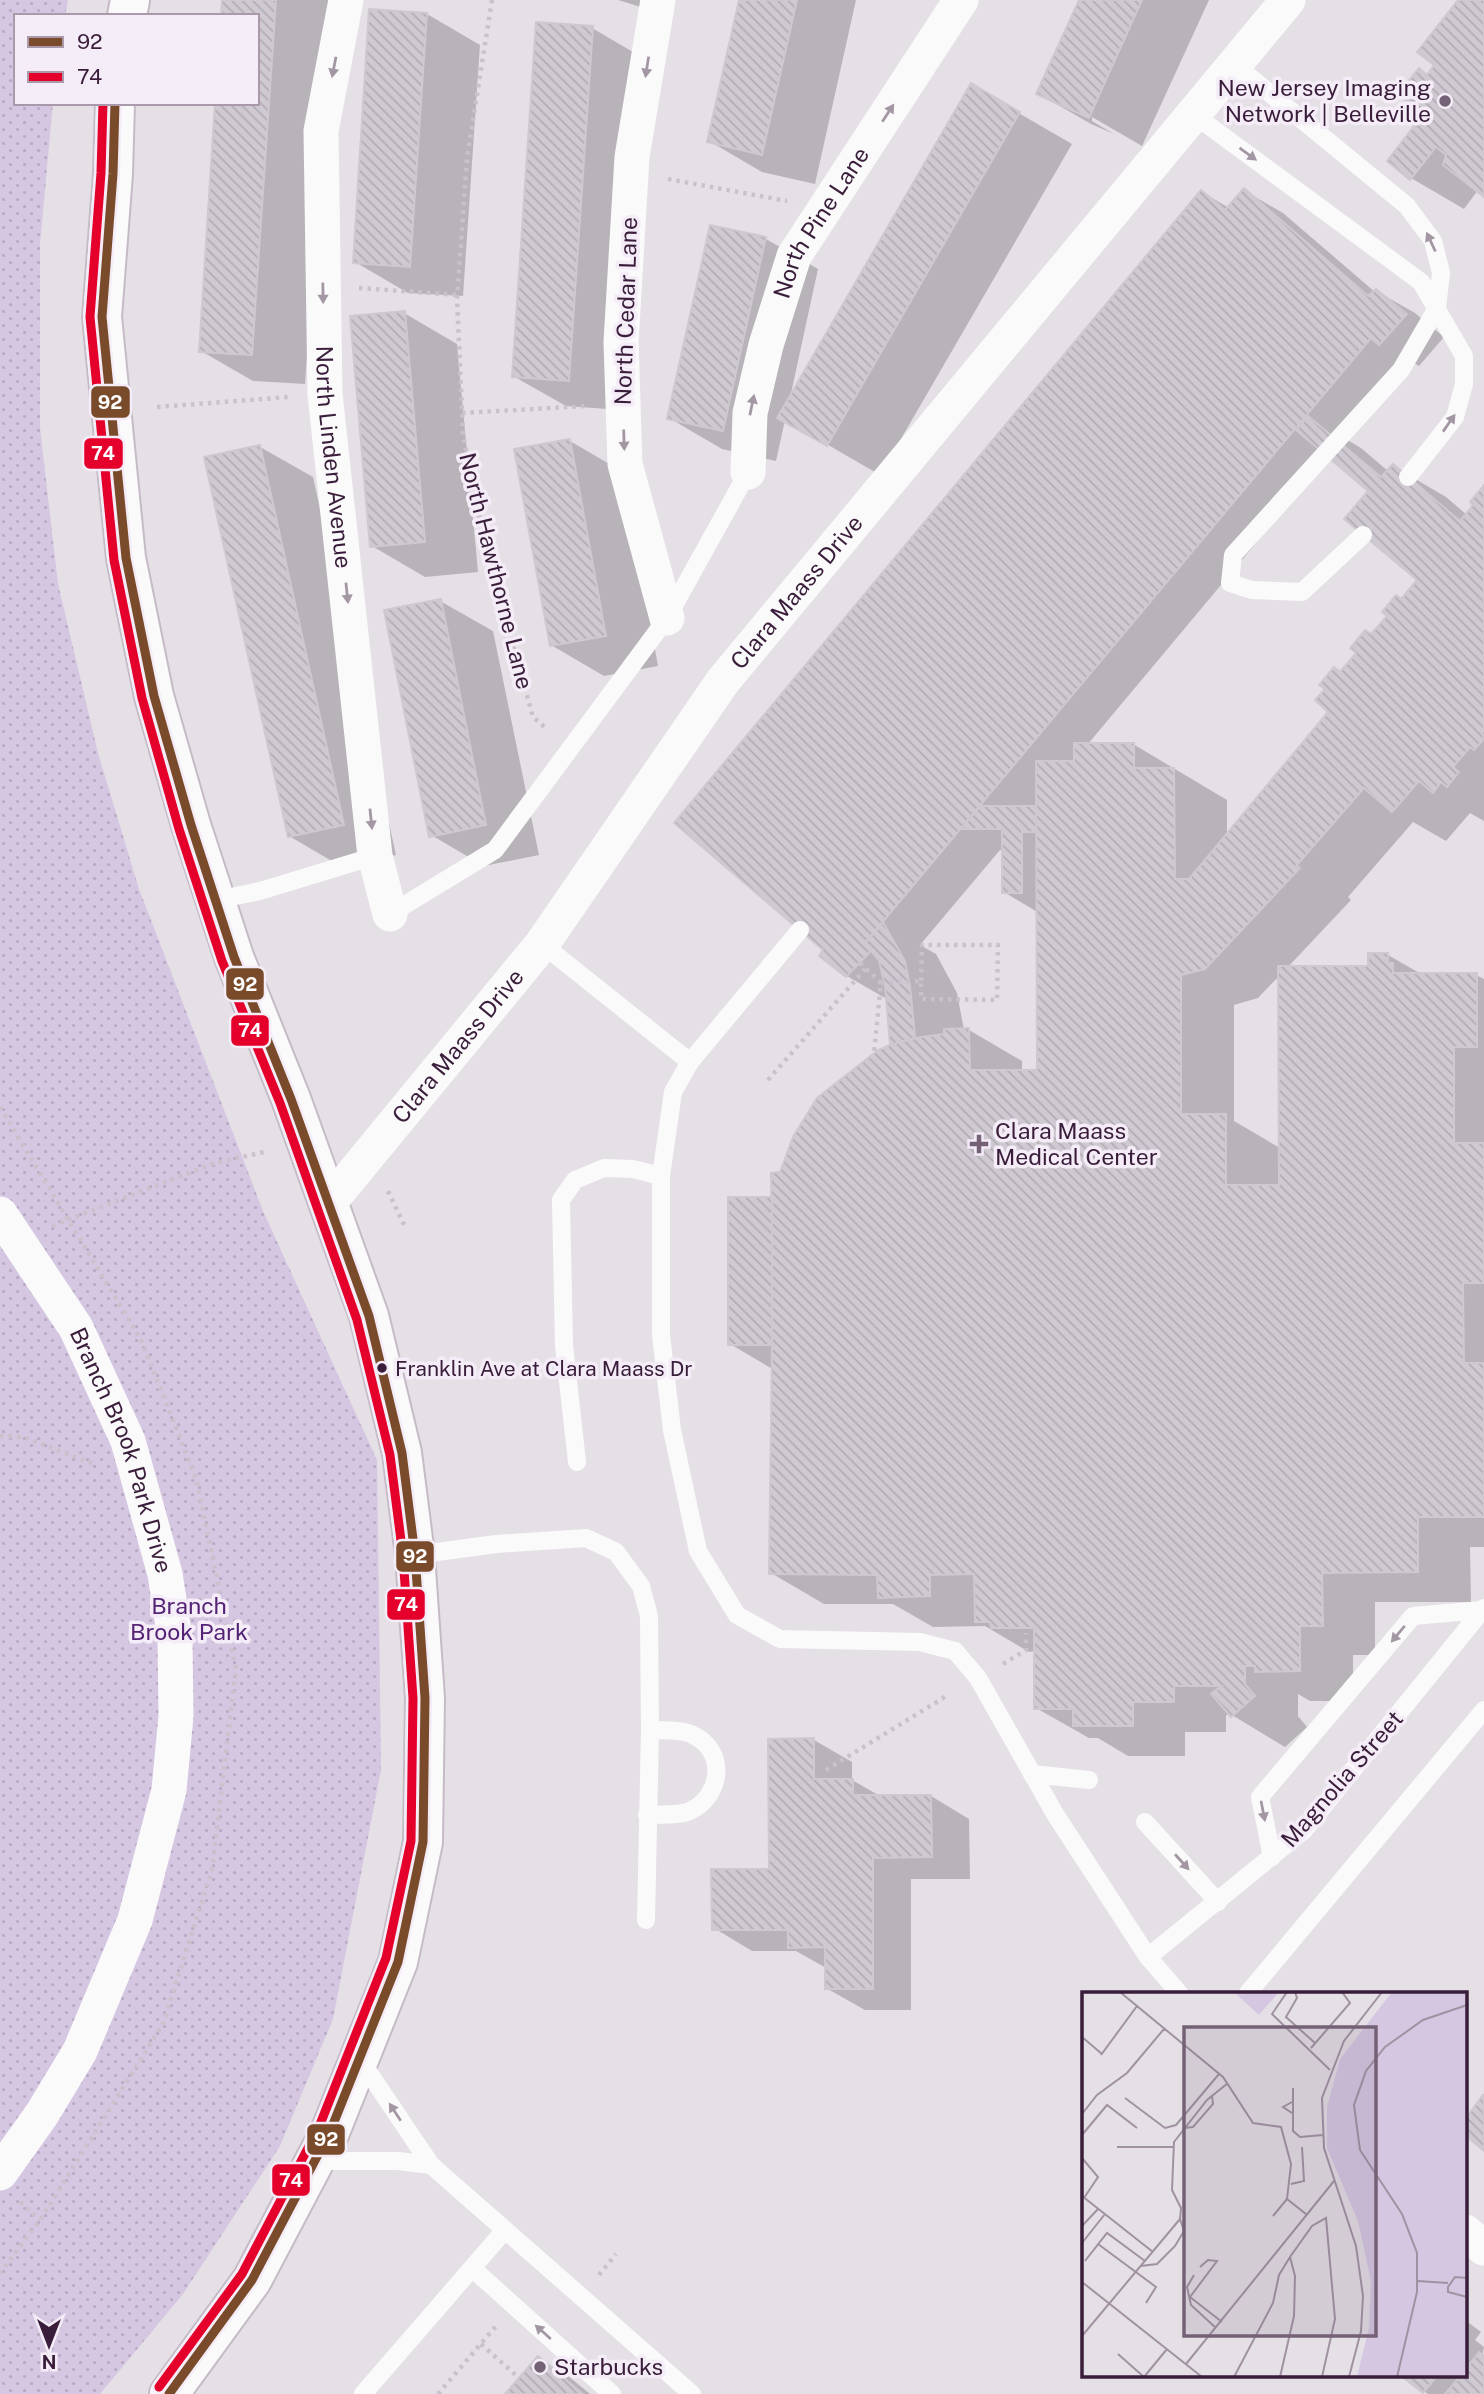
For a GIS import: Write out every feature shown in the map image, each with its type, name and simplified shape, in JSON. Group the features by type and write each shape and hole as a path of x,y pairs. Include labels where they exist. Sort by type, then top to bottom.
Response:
{"main road":[{"path":"115,105 113,174 102,317 126,558 154,696 191,825 234,957 291,1099 369,1316 402,1453 415,1555 425,1698 423,1842 398,1962 330,2132 252,2280 169,2394"}],"street":[{"name":"North Linden Avenue","path":"346,0 321,131 325,394 376,856 390,914"},
{"name":"North Cedar Lane","path":"658,0 631,172 621,342 625,464 667,618"},
{"name":"North Pine Lane","path":"748,472 750,413 766,345 794,256 961,0"},
{"name":"Clara Maass Drive","path":"329,1203 542,944 723,681 1288,0"},
{"name":"Branch Brook Park Drive","path":"0,1213 76,1328 128,1441 164,1574 175,1639 176,1716 169,1790 135,1920 80,2051 42,2114 0,2172"},
{"path":"1466,2233 1484,2248"}],"lane":[{"path":"1234,64 1407,206 1433,240 1441,273 1437,308 1401,370 1233,555 1230,583 1252,590 1302,592 1363,535"},
{"path":"1193,114 1421,282 1437,308 1464,356 1464,384 1455,417 1408,477"},
{"path":"390,914 495,850 667,618 748,472"},
{"path":"216,900 260,891 376,856"},
{"path":"800,930 690,1062 673,1092 661,1175 661,1335 672,1430 698,1551 737,1615 780,1639 920,1642 955,1651 978,1678 1055,1814 1149,1957 1178,1992"},
{"path":"542,944 690,1062"},
{"path":"577,1462 564,1345 561,1200 575,1180 604,1168 633,1169 661,1175"},
{"path":"415,1555 496,1544 586,1538 615,1552 641,1586 649,1616 650,1730 646,1920"},
{"path":"1272,1857 1260,1797 1413,1616 1483,1609"},
{"name":"Magnolia Street","path":"1149,1957 1304,1830 1483,1609"},
{"path":"1249,1992 1484,1710"},
{"path":"647,1815 689,1812 710,1797 718,1777 712,1750 692,1734 650,1730"},
{"path":"1032,1774 1089,1780"},
{"path":"1145,1822 1218,1902"},
{"path":"359,2058 431,2165 692,2394"},
{"path":"315,2161 398,2161 431,2165"},
{"path":"363,2394 505,2230"},
{"path":"472,2268 612,2394"}],"path":[{"name":"North Hawthorne Lane","path":"492,0 467,158 458,295 463,435 485,547 533,717 569,749"},
{"path":"631,172 825,208"},
{"path":"323,285 458,295"},
{"path":"157,407 325,394"},
{"path":"462,413 623,404"},
{"path":"922,945 998,945 997,1000 921,999 921,981 922,945"},
{"path":"860,963 881,983 921,981"},
{"path":"768,1080 866,968"},
{"path":"874,1053 881,983"},
{"path":"69,1220 212,1164 252,1154"},
{"path":"0,1436 23,1437 140,1481"},
{"path":"1000,1665 1026,1650 1026,1633"},
{"path":"825,1770 948,1695"},
{"path":"597,2277 616,2254"},
{"path":"438,2394 503,2317"},
{"path":"481,2344 519,2378"}],"green space":[{"name":"Branch Brook Park","path":"0,0 68,0 65,14 14,14 14,105 53,105 40,244 40,428 58,584 98,753 139,889 263,1211 377,1460 381,1770 333,2019 280,2146 183,2294 100,2394 0,2394"}],"building":[{"path":"222,0 276,0 252,355 199,352 215,105 259,105 259,14 221,14"},
{"path":"739,0 797,0 762,155 707,142"},
{"path":"1079,0 1142,0 1089,118 1036,94"},
{"name":"New Jersey Imaging Network | Belleville","path":"1458,0 1484,0 1484,197 1443,165 1446,155 1436,147 1410,180 1387,161 1414,126 1405,118 1415,107 1398,94 1419,68 1427,75 1434,65 1417,52"},
{"path":"369,9 427,13 410,267 353,263"},
{"path":"536,22 593,26 569,381 512,377"},
{"path":"971,83 1020,112 827,446 777,418"},
{"path":"1244,188 1368,296 1376,289 1407,314 1379,345 1371,338 865,943 872,950 846,977 819,956 823,950 674,823 1201,190 1225,210"},
{"path":"710,225 766,237 723,431 667,419"},
{"path":"405,311 425,542 370,547 350,316"},
{"path":"1308,416 1381,477 1393,464 1460,521 1473,505 1470,502 1484,485 1484,739 1474,750 1470,747 1453,767 1459,772 1447,787 1441,782 1433,793 1419,781 1392,812 1364,788 1296,866 1300,868 1205,969 1181,975 1181,1114 1226,1114 1226,1185 1279,1185 1278,966 1368,966 1368,953 1388,953 1388,963 1393,963 1393,973 1477,973 1477,1047 1454,1047 1454,1143 1484,1143 1484,1283 1463,1283 1464,1363 1484,1363 1484,1517 1418,1517 1418,1572 1322,1573 1323,1626 1300,1626 1300,1671 1255,1672 1255,1666 1245,1666 1245,1684 1255,1696 1231,1717 1211,1694 1221,1686 1174,1686 1174,1702 1133,1702 1133,1726 1073,1726 1073,1709 1034,1709 1034,1628 991,1628 990,1622 975,1622 974,1574 930,1575 930,1596 878,1598 877,1575 769,1574 771,1173 780,1172 793,1137 817,1098 878,1050 890,1045 944,1034 944,1029 969,1028 970,1070 1037,1070 1036,761 1074,761 1074,743 1134,743 1134,768 1174,768 1175,879 1189,879 1328,712 1315,700 1325,689 1319,685 1334,667 1340,672 1356,653 1350,648 1365,630 1371,634 1387,616 1382,612 1396,595 1401,599 1417,580 1344,519 1368,491 1296,430"},
{"path":"570,439 606,636 550,646 514,449"},
{"path":"260,445 344,825 288,837 204,457"},
{"path":"441,599 486,825 429,837 384,610"},
{"path":"980,806 1036,806 1036,832 1022,832 1022,893 1002,893 1002,829 961,829"},
{"path":"883,922 905,961 915,1036 890,1045 885,986 879,961 865,943"},
{"path":"728,1197 772,1197 772,1345 728,1345"},
{"path":"814,1738 814,1779 853,1779 853,1795 931,1795 932,1857 873,1858 873,1989 825,1989 825,1947 788,1948 788,1930 712,1930 711,1869 769,1869 768,1739"},
{"path":"1484,2095 1484,2151 1466,2136 1466,2118"},
{"path":"1479,2352 1484,2356 1484,2394 1445,2394 1460,2376 1466,2376 1466,2369"},
{"name":"Starbucks","path":"538,2356 583,2394 505,2394"},
{"path":"1401,2376 1437,2376 1423,2393"}],"transit line":[{"name":"74","path":"103,105 101,173 90,317 114,560 142,698 179,829 222,961 280,1103 357,1320 390,1455 403,1556 413,1698 411,1841 386,1958 319,2127 242,2274 159,2387"},
{"name":"92","path":"115,105 113,174 102,317 126,558 154,696 191,825 234,957 291,1099 369,1316 402,1453 415,1555 425,1698 423,1842 398,1962 330,2132 252,2280 169,2394"}],"place":[{"name":"New Jersey Imaging Network | Belleville","path":"1445,101"},
{"name":"Clara Maass Medical Center","path":"979,1144"},
{"name":"Franklin Ave at Clara Maass Dr","path":"382,1368"},
{"name":"Starbucks","path":"540,2367"}]}
